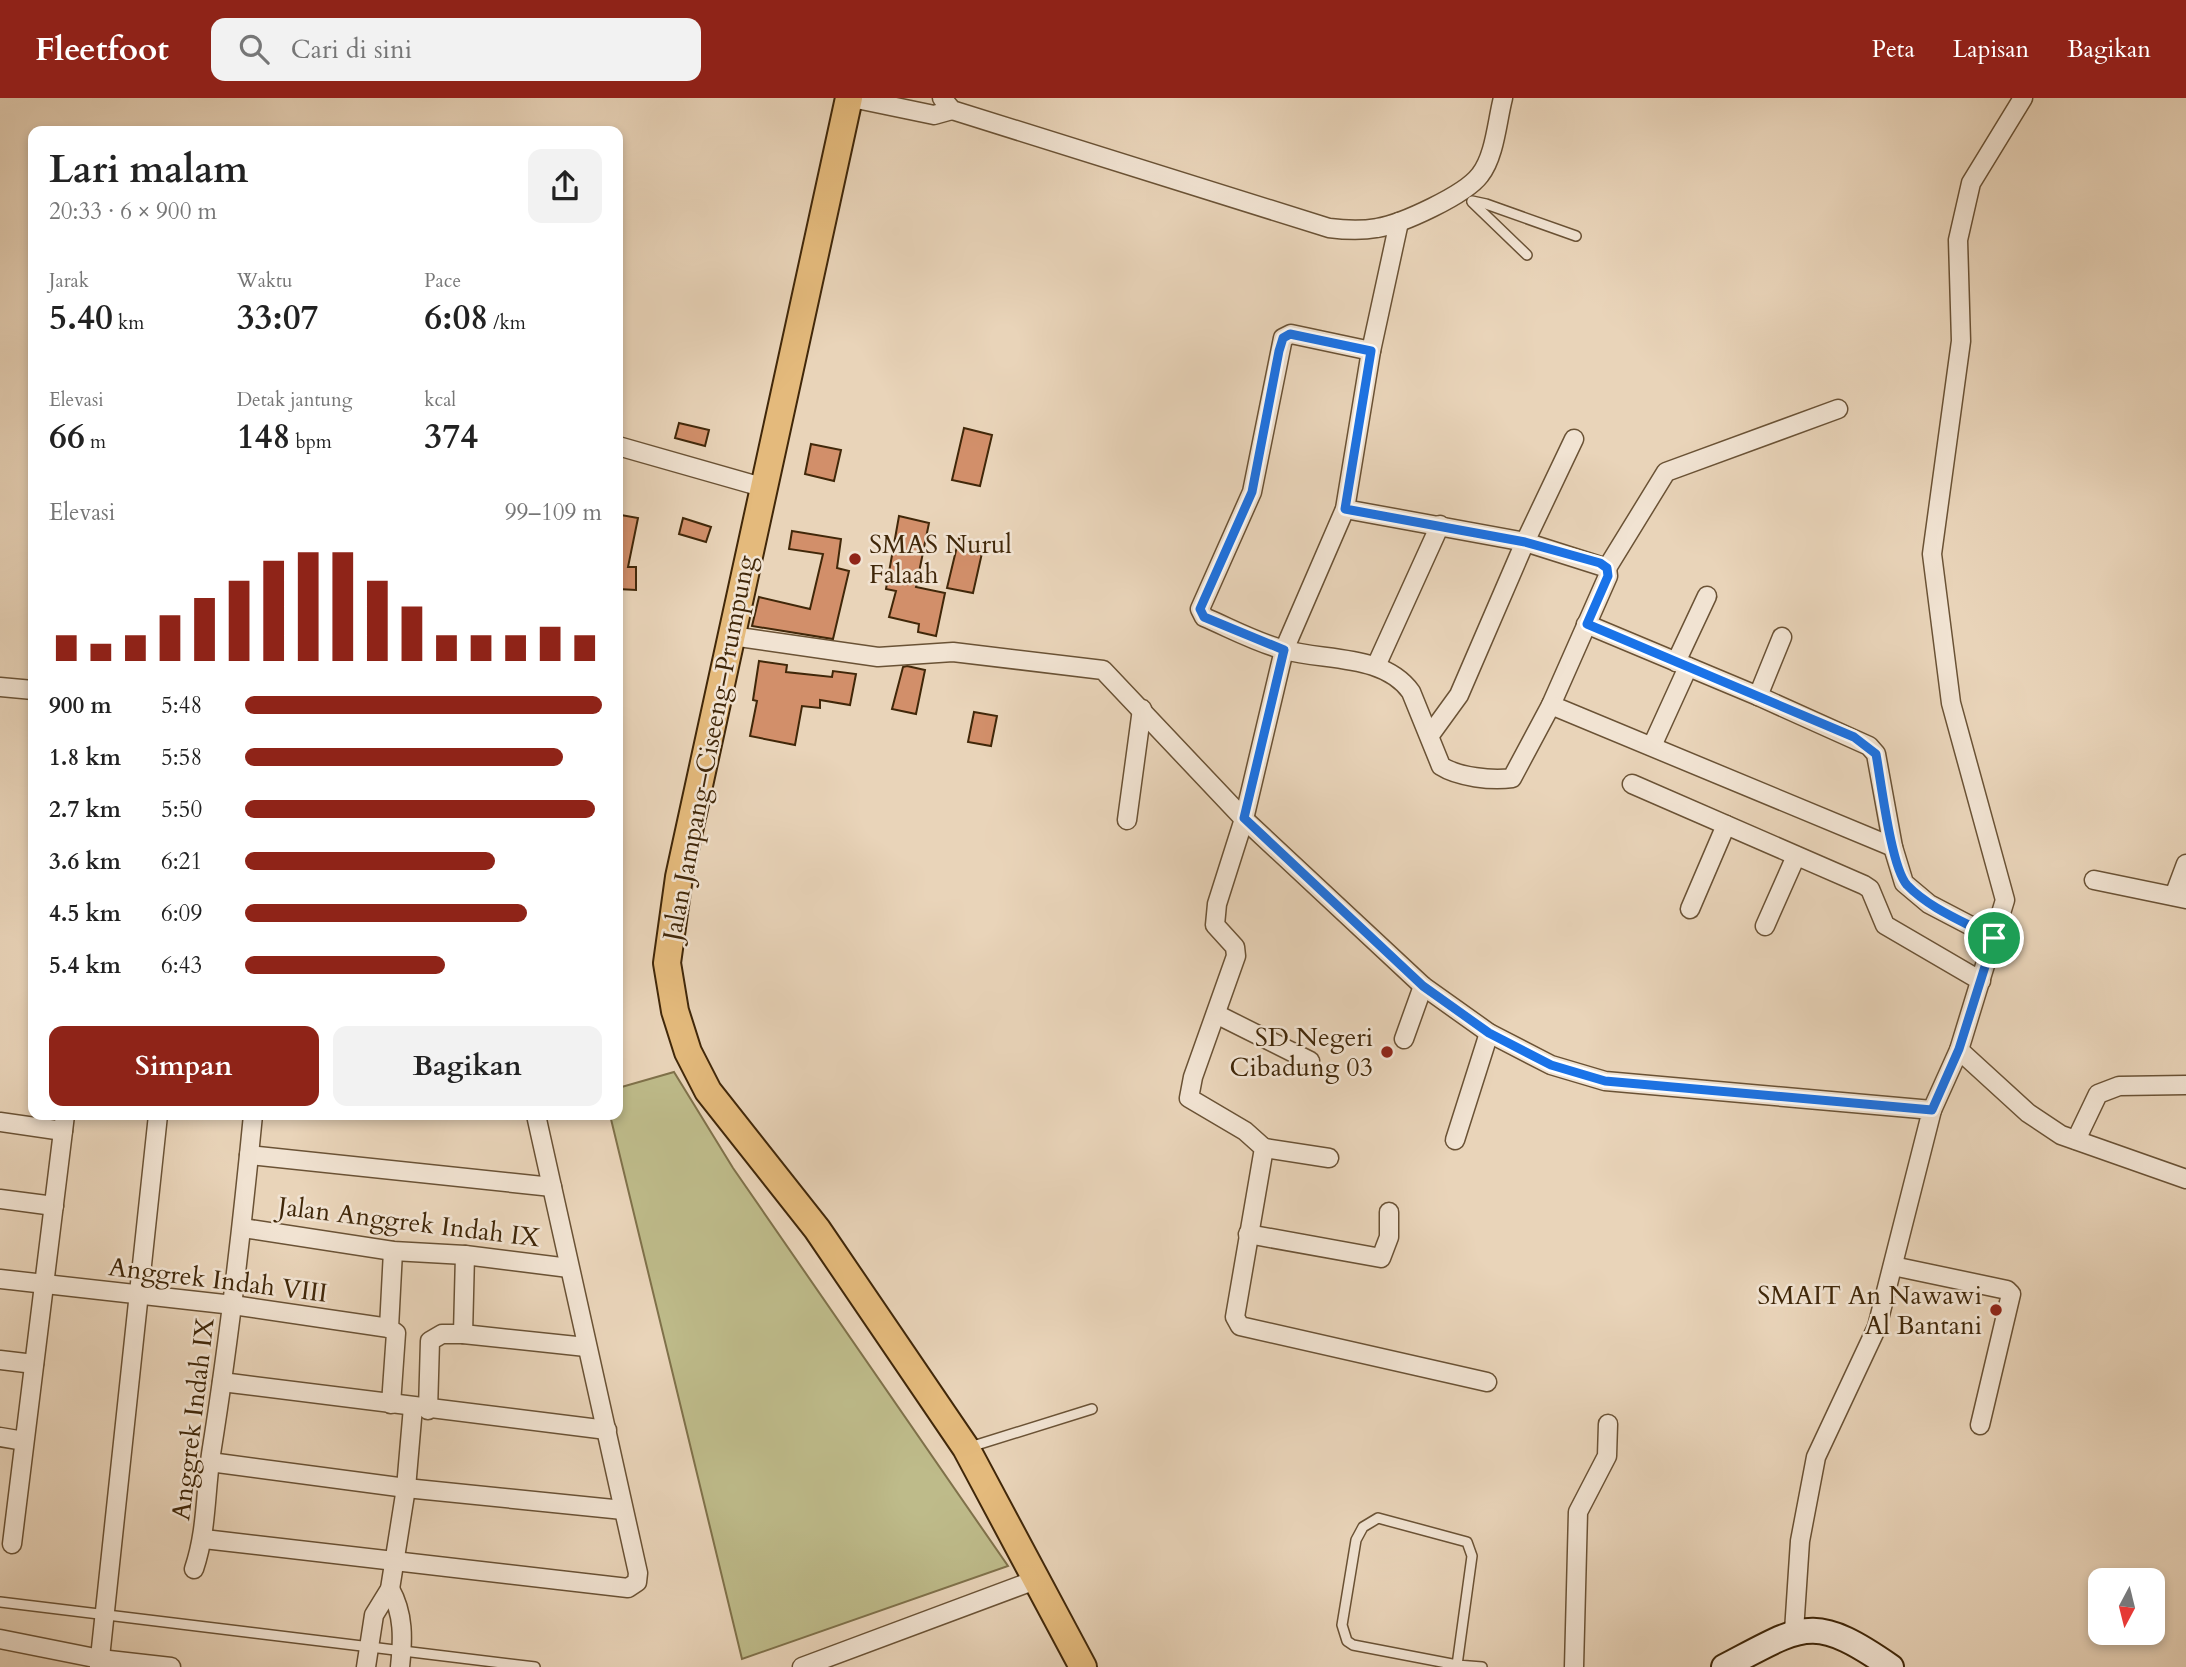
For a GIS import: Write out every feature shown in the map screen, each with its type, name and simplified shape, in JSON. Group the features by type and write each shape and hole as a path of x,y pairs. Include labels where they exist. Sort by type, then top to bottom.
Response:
{"main road":[{"name":"Jalan Jampang–Ciseeng–Prumpung","path":"851,98 762,487 670,923 667,963 675,1011 688,1052 708,1091 817,1228 966,1448 1083,1667"}],"street":[{"path":"851,98 934,115 947,104 1329,228 1361,230 1399,222 1467,196 1470,186 1486,166 1503,98"},
{"path":"1794,1631 1800,1541 1816,1457 1877,1327 1932,1110 1959,1049 2004,900 1951,703 1932,554 1961,341 1958,240 1970,183 2024,98"},
{"path":"1329,1158 1264,1148 1245,1131 1189,1098 1193,1077 1236,956 1235,947 1215,925 1217,904 1244,818 1284,650 1345,509 1371,351 1399,222"},
{"path":"1371,351 1290,334 1283,338 1252,492 1200,609 1204,617 1284,650 1376,666 1403,681 1430,735 1441,766 1449,771 1489,778 1512,778 1551,705 1608,576 1607,568 1666,472 1838,409"},
{"path":"1430,735 1459,695 1525,542 1574,439"},
{"path":"623,447 762,487"},
{"path":"1345,509 1525,542 1607,568"},
{"path":"1376,666 1440,525"},
{"path":"1652,746 1707,596"},
{"path":"1587,624 1869,746 1876,754 1893,847 1904,883 1929,904 1994,938"},
{"path":"732,636 878,657 953,652 1103,670 1244,818 1423,986 1489,1033 1551,1065 1605,1081 1932,1110"},
{"path":"1758,696 1782,637"},
{"path":"0,687 28,690"},
{"path":"1551,705 1893,847"},
{"path":"1127,820 1142,709"},
{"path":"1632,784 1870,889 1885,925 1981,981"},
{"path":"1690,909 1726,825"},
{"path":"1765,926 1796,856"},
{"path":"2094,880 2180,897 2186,864"},
{"path":"1404,1039 1423,986"},
{"path":"1216,1014 1310,1061"},
{"path":"1455,1140 1489,1033"},
{"path":"1959,1049 2028,1113 2061,1135 2186,1179"},
{"path":"2076,1140 2098,1094 2119,1086 2186,1085"},
{"path":"99,1663 102,1615 157,1120"},
{"name":"Anggrek Indah IX","path":"194,1569 204,1539 210,1462 243,1228 252,1120"},
{"path":"204,1539 628,1588 637,1582 638,1573 537,1120"},
{"path":"0,1122 64,1123 41,1285 24,1441 7,1509 12,1544"},
{"path":"1264,1148 1235,1317 1240,1326 1487,1381"},
{"path":"249,1155 552,1187"},
{"path":"0,1199 54,1206"},
{"path":"1248,1234 1381,1258 1389,1237 1389,1212"},
{"name":"Jalan Anggrek Indah IX","path":"243,1228 393,1251 465,1255 569,1268"},
{"path":"391,1404 396,1334 389,1328 393,1251"},
{"path":"463,1335 465,1255"},
{"path":"1893,1266 2007,1290 2011,1294 1980,1425"},
{"name":"Anggrek Indah VIII","path":"0,1279 233,1305 389,1328"},
{"path":"366,1667 378,1604 390,1588 430,1341 442,1334 586,1347"},
{"path":"0,1360 34,1364"},
{"path":"222,1382 420,1409 607,1430"},
{"path":"1574,1667 1578,1511 1607,1456 1608,1424"},
{"path":"0,1437 24,1441"},
{"path":"210,1462 406,1488 623,1510"},
{"path":"802,1667 1038,1580"},
{"path":"390,1588 401,1615 401,1659"},
{"path":"1724,1667 1794,1631 1822,1630 1843,1637 1891,1667"},
{"path":"0,1639 99,1663 171,1667"}],"lane":[{"path":"1467,196 1576,236"},
{"path":"1467,196 1527,255"},
{"path":"966,1448 1092,1409"},
{"path":"1457,1665 1472,1556 1470,1546 1467,1542 1378,1518 1369,1522 1356,1540 1342,1625 1347,1642 1353,1646 1457,1665 1482,1667"},
{"path":"0,1602 368,1647 401,1659 536,1667"}],"shaded area":[{"path":"674,1072 733,1168 1008,1566 742,1659 611,1120 623,1120 623,1087"}],"building":[{"path":"679,423 709,430 705,446 675,438"},
{"path":"964,428 992,435 980,486 952,480"},
{"path":"811,444 841,450 834,481 805,474"},
{"path":"623,515 638,518 628,567 636,567 636,590 623,589"},
{"path":"899,516 929,523 916,587 945,593 936,636 918,632 919,624 889,617 896,591 886,589"},
{"path":"683,518 711,527 706,542 679,534"},
{"path":"792,531 841,539 837,568 849,571 833,639 752,626 759,597 810,609 823,554 789,549"},
{"path":"959,538 984,544 973,593 947,588"},
{"path":"759,661 787,665 786,672 832,677 833,671 856,674 850,705 820,700 820,708 802,706 795,745 750,736 757,701 753,700"},
{"path":"903,667 925,670 916,714 892,709"},
{"path":"974,712 997,716 991,746 968,742"}],"place":[{"name":"SMAS Nurul Falaah","path":"855,559"},
{"name":"SD Negeri Cibadung 03","path":"1387,1052"},
{"name":"SMAIT An Nawawi Al Bantani","path":"1996,1310"}],"route":[{"path":"1290,334 1371,351 1345,509 1525,542 1600,563 1607,568 1608,576 1587,624 1854,737 1869,746 1876,754 1893,847 1904,883 1929,904 1994,938 1959,1049 1932,1110 1605,1081 1573,1074 1489,1033 1423,986 1244,818 1284,650 1204,617 1200,609 1252,492 1283,338 1290,334"}]}
